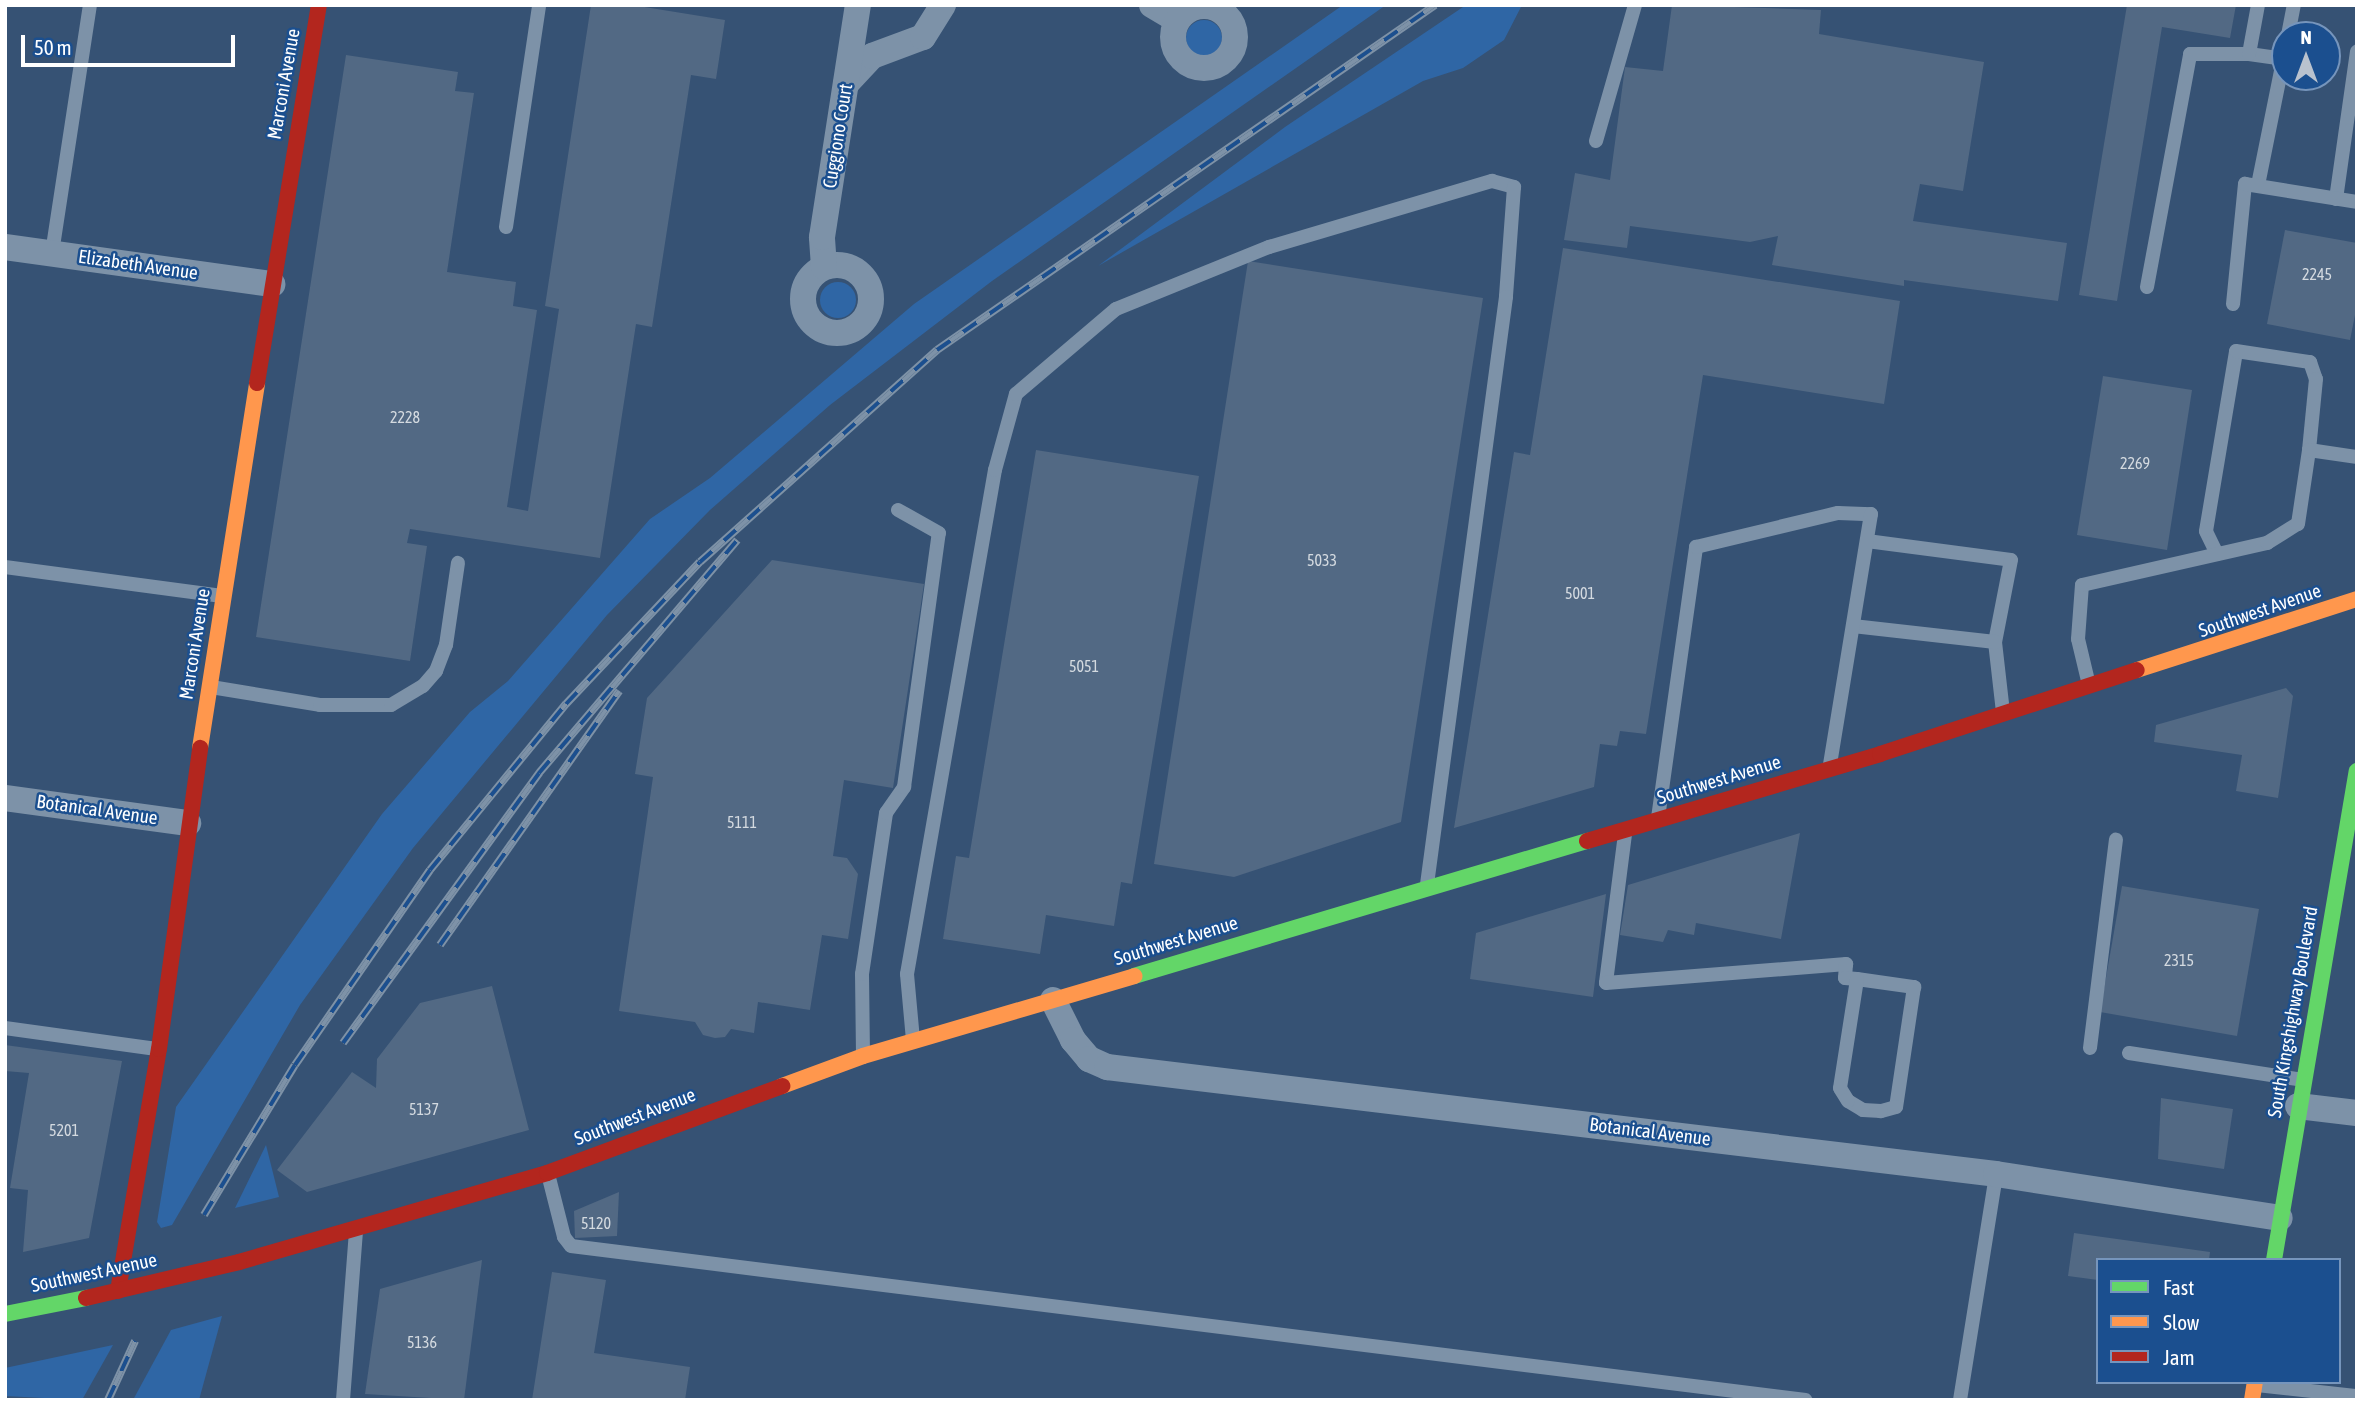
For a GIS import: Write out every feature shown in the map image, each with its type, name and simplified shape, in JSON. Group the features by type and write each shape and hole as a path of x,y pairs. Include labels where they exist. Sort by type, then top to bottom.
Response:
{"street":[{"name":"Marconi Avenue","path":"118,1291 159,1049 188,823 209,687 319,5"},
{"name":"Cuggiono Court","path":"824,267 822,237 858,5"},
{"path":"846,83 872,55 923,37 943,5"},
{"path":"1152,5 1177,19"},
{"name":"Elizabeth Avenue","path":"5,247 272,284"},
{"name":"Southwest Avenue","path":"5,1314 239,1262 356,1231 547,1173 863,1056 1830,769 2090,689 2357,599"},
{"name":"South Kingshighway Boulevard","path":"2274,1258 2298,1106 2352,826 2357,771"},
{"name":"Botanical Avenue","path":"5,798 188,823"},
{"name":"Botanical Avenue","path":"1053,1000 1073,1040 1089,1059 1107,1067 1996,1174 2280,1218"},
{"path":"2298,1106 2357,1113"}],"lane":[{"path":"52,253 90,5"},
{"path":"506,227 539,5"},
{"path":"1596,141 1635,5"},
{"path":"2249,54 2258,5"},
{"path":"2336,199 2357,51"},
{"path":"2147,287 2190,54 2271,55"},
{"path":"2258,185 2277,91"},
{"path":"914,1042 907,974 995,470 1016,394 1116,309 1269,247 1492,181 1514,187 1506,297 1427,888"},
{"path":"2233,304 2245,184 2357,202"},
{"path":"2090,689 2078,639 2082,585 2267,543 2298,523 2316,379 2310,362 2236,351 2206,531 2217,554"},
{"path":"2309,450 2357,457"},
{"path":"863,1056 862,974 886,813 904,787 939,533 898,510"},
{"path":"1658,820 1696,547 1838,513 1871,514 1830,769"},
{"path":"1867,541 2011,560 1995,642 2003,716"},
{"path":"209,687 320,705 391,705 423,686 436,671 446,645 458,563"},
{"path":"5,567 224,596"},
{"path":"1853,626 1995,642"},
{"path":"1625,829 1606,984 1846,964 1846,978 1857,979 1914,987 1896,1107 1863,1111 1848,1101 1840,1088 1857,979"},
{"path":"2090,1048 2116,840"},
{"path":"5,1028 159,1049"},
{"path":"2129,1053 2303,1080"},
{"path":"547,1173 564,1237 571,1246 1805,1400"},
{"path":"1960,1400 1996,1174"},
{"path":"343,1400 356,1231"},
{"path":"2254,1389 2357,1396"}],"shaded area":[{"path":"1343,5 1386,5 992,281 830,405 710,510 607,615 413,848 300,1005 172,1225 161,1228 157,1222 176,1107 382,814 470,712 508,681 650,519 710,478 914,304"},
{"path":"1466,5 1522,5 1504,40 1463,68 1423,81 1098,266 1285,127"},
{"path":"1204,20 1217,25 1222,38 1217,51 1204,56 1191,51 1186,38 1191,25"},
{"path":"838,282 851,287 856,300 851,313 838,318 825,313 820,300 825,287"},
{"path":"266,1145 279,1197 235,1208"},
{"path":"222,1316 199,1400 133,1400 171,1330"},
{"path":"113,1345 82,1400 5,1396 5,1368"}],"building":[{"path":"591,5 632,5 725,20 716,79 691,75 652,327 636,324 600,558 410,529 407,543 427,546 410,661 256,637 346,55 458,72 455,91 474,93 447,272 516,282 513,306 537,310 507,507 528,511 559,309 545,306"},
{"path":"1672,5 1821,10 1819,34 1984,62 1963,191 1920,184 1913,221 2067,243 2058,301 1904,280 1904,286 1772,265 1778,236 1750,242 1630,226 1627,248 1564,240 1575,173 1610,180 1625,67 1663,71"},
{"path":"2127,5 2236,5 2230,38 2162,27 2117,301 2079,295"},
{"path":"2285,230 2357,243 2357,305 2350,340 2267,324"},
{"path":"1563,248 1900,301 1884,404 1703,375 1646,734 1620,731 1617,746 1600,744 1594,787 1454,828 1514,452 1530,455"},
{"path":"1248,261 1483,298 1401,822 1234,877 1154,864"},
{"path":"2103,376 2192,390 2167,550 2077,535"},
{"path":"1036,450 1199,476 1132,884 1121,882 1114,926 1046,915 1040,954 943,939 956,856 969,858"},
{"path":"772,560 924,584 893,788 844,780 833,856 847,858 858,874 848,939 822,935 810,1010 758,1002 754,1033 731,1029 725,1037 715,1038 703,1035 695,1022 619,1011 653,777 635,774 647,698"},
{"path":"2286,688 2293,696 2278,798 2236,791 2242,755 2154,742 2156,725"},
{"path":"1800,833 1781,939 1696,923 1694,935 1668,930 1663,942 1620,935 1628,885"},
{"path":"2122,886 2259,909 2237,1036 2100,1012"},
{"path":"1606,894 1593,997 1470,979 1476,933"},
{"path":"492,986 529,1130 307,1192 277,1170 352,1072 376,1088 377,1059 420,1003"},
{"path":"5,1045 122,1061 89,1238 23,1252 28,1190 10,1188 29,1073 5,1071"},
{"path":"2161,1098 2233,1109 2224,1169 2158,1159"},
{"path":"619,1192 617,1236 575,1238 574,1211"},
{"path":"2074,1233 2210,1252 2209,1258 2096,1258 2096,1280 2068,1276"},
{"path":"482,1260 464,1400 365,1394 380,1289"},
{"path":"552,1272 606,1280 594,1353 690,1367 685,1400 532,1400"}],"railway":[{"path":"204,1215 295,1065 430,870 566,704 700,562 937,350 1435,5"},
{"path":"343,1043 539,773 737,540"},
{"path":"440,945 619,691"},
{"path":"108,1400 135,1341"}],"traffic: fast":[{"path":"2274,1258 2357,771"},
{"path":"1134,976 1587,841"},
{"path":"5,1314 86,1298"}],"traffic: slow":[{"path":"200,748 257,383"},
{"path":"2137,670 2357,599"},
{"path":"782,1086 863,1056 1134,976"},
{"path":"2252,1400 2255,1384"}],"traffic: jam":[{"path":"257,383 319,5"},
{"path":"1587,841 1880,754 2137,670"},
{"path":"118,1291 159,1049 200,748"},
{"path":"239,1262 547,1173 782,1086"},
{"path":"86,1298 239,1262"}]}
